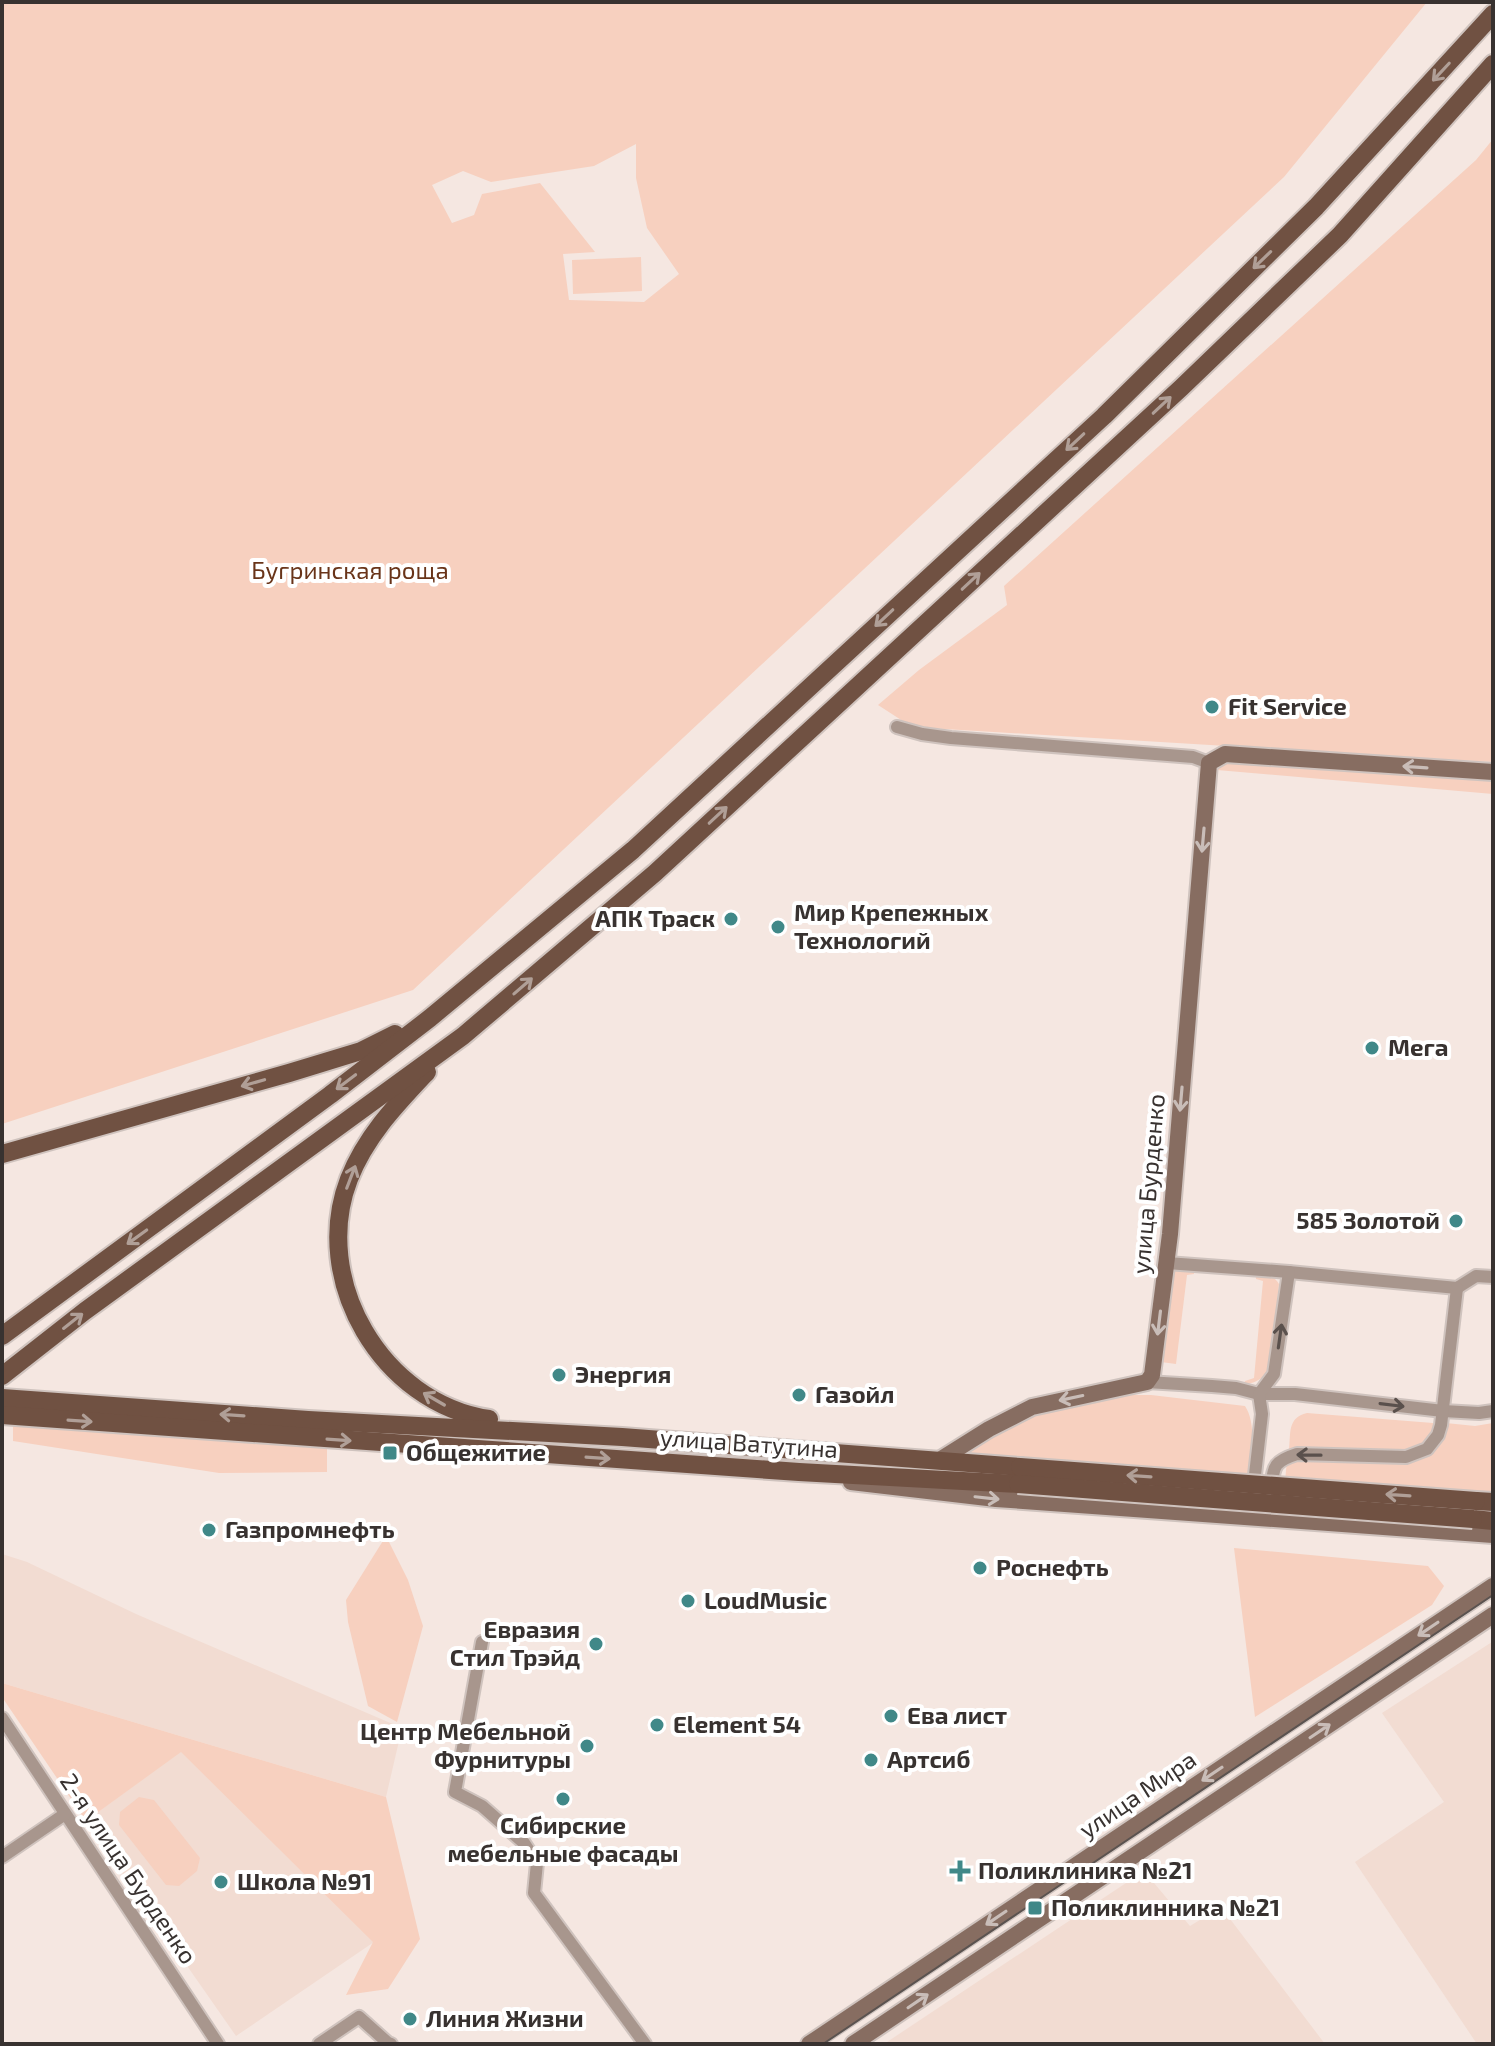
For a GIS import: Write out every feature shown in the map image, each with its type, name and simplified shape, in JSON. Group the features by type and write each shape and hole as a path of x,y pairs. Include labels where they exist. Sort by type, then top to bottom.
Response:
{"main road":[{"path":"2,1336 430,1018 633,850 1104,416 1316,207 1493,14"},
{"path":"7,1372 85,1311 463,1036 655,873 1181,388 1340,235 1493,64"},
{"path":"2,1154 361,1051 430,1018"},
{"path":"463,1036 387,1114 364,1147 348,1181 338,1217 338,1256 347,1296 356,1319 373,1346 398,1374 431,1399 468,1416 562,1435"},
{"name":"улица Ватутина","path":"2,1398 293,1419 622,1437 938,1461 1019,1475"},
{"name":"улица Ватутина","path":"2,1415 799,1472 1019,1475 1481,1507 1493,1521"}],"street":[{"path":"897,727 951,738 1183,756 1209,763 1225,754 1493,772"},
{"name":"улица Бурденко","path":"1147,1382 1152,1375 1167,1263 1209,763"},
{"path":"1167,1263 1457,1288 1476,1276 1493,1277"},
{"path":"1250,1519 1262,1414 1259,1394 1274,1374 1289,1272"},
{"path":"1269,1520 1273,1467 1282,1459 1297,1454 1406,1457 1427,1449 1438,1435 1443,1411 1457,1288"},
{"path":"938,1461 1032,1407 1147,1382 1224,1387 1259,1394 1295,1394 1443,1411 1493,1411"},
{"path":"799,1472 839,1481 996,1499 1493,1535"},
{"name":"улица Мира","path":"809,2044 1493,1586"},
{"name":"улица Мира","path":"853,2044 1493,1615"},
{"path":"482,1642 455,1792 482,1806 524,1843 537,1863 534,1893 645,2044"},
{"name":"2-я улица Бурденко","path":"2,1718 218,2044"},
{"path":"1236,1757 1250,1778"},
{"path":"2,1857 65,1814"},
{"path":"319,2044 359,2017 391,2044"}],"shaded area":[{"path":"2,1554 27,1562 136,1614 402,1728 386,1797 2,1683"},
{"path":"1492,1642 1493,2044 1477,2044 1355,1862 1444,1802 1382,1713"},
{"name":"Школа №91","path":"181,1751 374,1942 236,2036 86,1821"},
{"path":"1144,1871 1190,1926 1221,1907 1325,2044 884,2044"}],"green space":[{"name":"Бугринская роща","path":"2,2 1427,2 1284,177 413,990 2,1124","holes":["636,144 636,178 647,228 679,274 644,302 569,300 563,254 595,252 540,183 482,194 474,215 452,223 432,185 463,171 491,182 594,166"]},
{"path":"1493,139 1493,762 912,727 878,705 919,670 1007,605 1004,586 1476,160"},
{"path":"641,257 642,291 573,294 572,260"},
{"path":"1221,762 1493,781 1493,794 1217,770"},
{"path":"1194,1269 1194,1274 1187,1275 1176,1364 1161,1362 1171,1270"},
{"path":"1256,1274 1272,1277 1279,1284 1274,1347 1267,1372 1262,1378 1244,1384 1254,1378 1263,1281 1256,1279"},
{"path":"1133,1395 1245,1406 1252,1431 1250,1476 967,1454 1008,1426 1038,1413 1085,1401"},
{"path":"1307,1413 1433,1423 1434,1432 1423,1444 1403,1452 1289,1450 1293,1422"},
{"path":"13,1421 327,1446 327,1472 219,1473 13,1441"},
{"path":"1446,1423 1475,1426 1493,1423 1493,1496 1285,1481 1287,1460 1408,1463 1430,1452"},
{"path":"386,1536 408,1580 423,1626 397,1722 368,1706 348,1622 346,1600"},
{"path":"1234,1548 1428,1566 1444,1586 1432,1605 1255,1717"},
{"path":"2,1683 386,1797 420,1939 388,1989 346,1995 373,1942 181,1752 86,1821 2,1697"},
{"path":"139,1797 154,1800 200,1858 197,1871 179,1886 166,1885 119,1825 120,1812"}],"tram line":[{"path":"823,2044 1493,1595"}],"place":[{"name":"Fit Service","path":"1212,707"},
{"name":"АПК Траск","path":"731,919"},
{"name":"Мир Крепежных Технологий","path":"778,927"},
{"name":"Мега","path":"1372,1048"},
{"name":"585 Золотой","path":"1456,1221"},
{"name":"Энергия","path":"559,1375"},
{"name":"Газойл","path":"799,1395"},
{"name":"Общежитие","path":"390,1453"},
{"name":"Газпромнефть","path":"209,1530"},
{"name":"Роснефть","path":"980,1568"},
{"name":"LoudMusic","path":"688,1601"},
{"name":"Евразия Стил Трэйд","path":"596,1644"},
{"name":"Ева лист","path":"891,1716"},
{"name":"Element 54","path":"657,1725"},
{"name":"Центр Мебельной Фурнитуры","path":"587,1746"},
{"name":"Артсиб","path":"871,1760"},
{"name":"Сибирские мебельные фасады","path":"563,1799"},
{"name":"Поликлиника №21","path":"960,1871"},
{"name":"Школа №91","path":"221,1882"},
{"name":"Поликлинника №21","path":"1035,1908"},
{"name":"Линия Жизни","path":"410,2019"}]}
